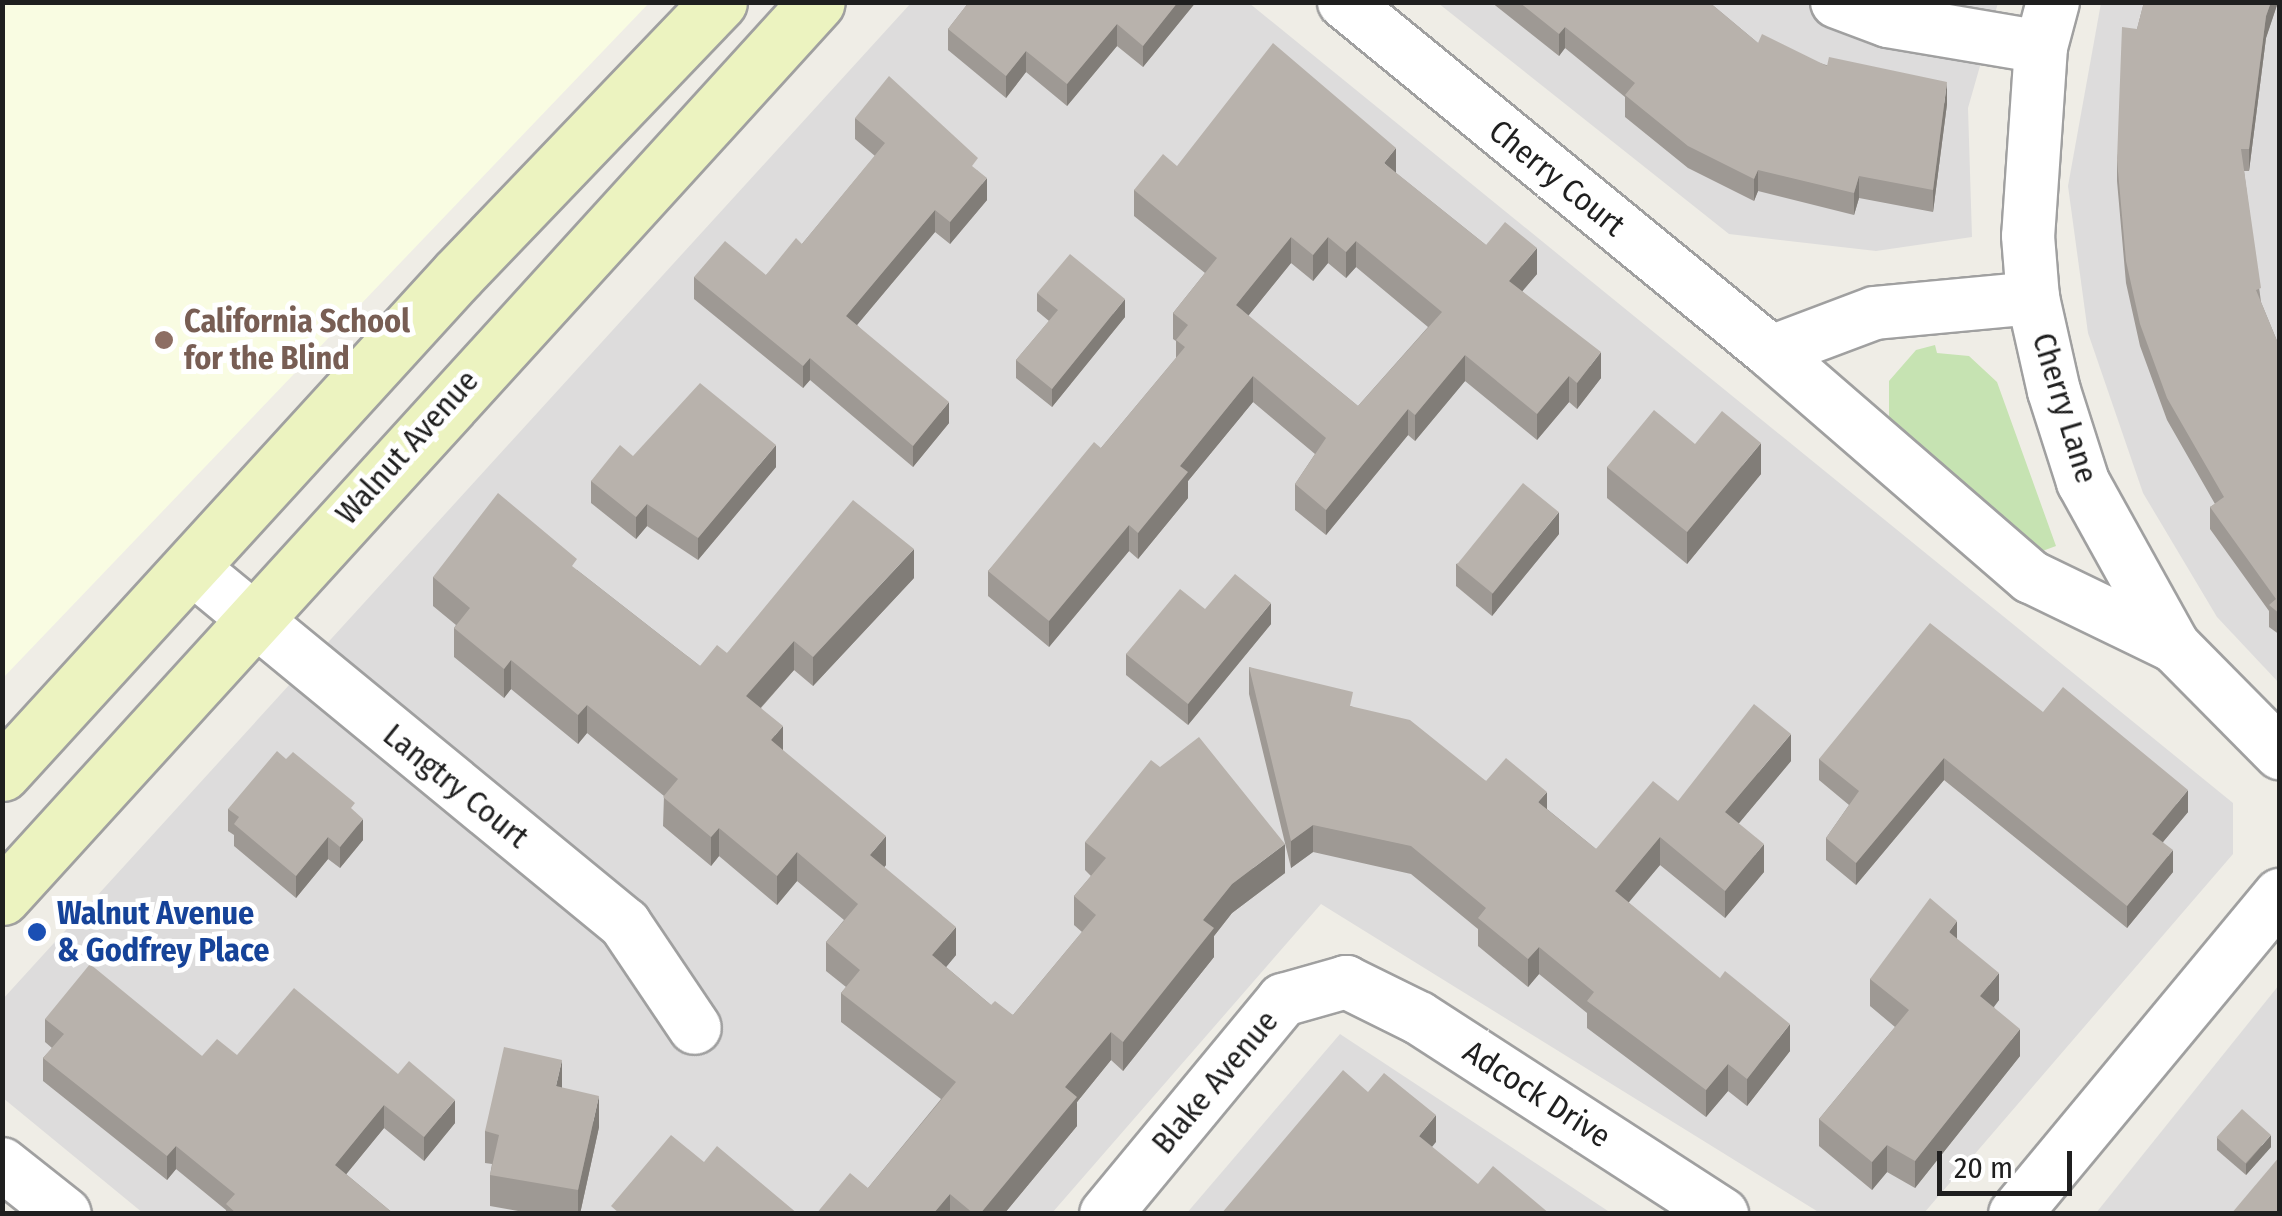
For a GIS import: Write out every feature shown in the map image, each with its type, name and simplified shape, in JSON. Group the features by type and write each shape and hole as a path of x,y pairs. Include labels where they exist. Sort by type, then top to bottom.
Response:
{"main road":[{"path":"2,772 719,2"},
{"name":"Walnut Avenue","path":"2,897 817,2"}],"street":[{"name":"Cherry Court","path":"1344,2 1771,352 2032,578 2174,646"},
{"path":"1837,2 1888,21 2047,25"},
{"name":"Cherry Lane","path":"2047,25 2028,170 2033,298 2083,482 2174,646 2280,753"},
{"path":"1771,352 1875,313 2033,298"},
{"name":"Langtry Court","path":"191,567 624,924 695,1028"},
{"path":"2015,1214 2280,896"},
{"name":"Blake Avenue","path":"1106,1214 1283,1000 1346,982"},
{"name":"Adcock Drive","path":"1346,982 1419,1018 1722,1214"},
{"path":"2,1164 66,1214"}],"shaded area":[{"name":"California School for the Blind","path":"2,3 649,3 3,678"},
{"path":"911,3 1249,3 2233,803 2233,854 1924,1213 1820,1213 1321,904 1052,1213 143,1213 3,1098 2,1000"},
{"path":"1438,3 1998,3 1968,108 1972,237 1876,251 1729,234"},
{"path":"2101,3 2279,3 2279,683 2217,617 2143,493 2088,333 2068,186"},
{"path":"2279,985 2279,1213 2096,1213"},
{"path":"1340,1034 1611,1213 1186,1214"}],"green space":[{"path":"1935,345 1937,353 1969,356 1997,382 2056,546 2037,553 1889,422 1889,381 1916,350"}],"building":[{"path":"969,2 1178,2 1143,46 1117,24 1067,84 1026,51 1006,76 948,29"},
{"path":"1519,2 1709,2 1758,43 1762,34 1827,66 1829,57 1947,82 1933,190 1859,176 1854,193 1758,170 1754,179 1688,146 1625,95 1635,83 1565,27 1559,34"},
{"path":"2144,2 2271,2 2249,149 2241,149 2261,288 2256,290 2280,348 2280,614 2269,605 2276,599 2210,507 2224,497 2167,398 2140,324 2126,261 2117,160 2122,27 2137,29"},
{"path":"1273,43 1396,148 1384,163 1486,245 1505,222 1537,248 1509,281 1601,352 1577,383 1569,376 1537,414 1465,355 1415,415 1408,409 1326,510 1295,484 1326,438 1253,376 1180,466 1188,472 1138,533 1129,525 1049,621 988,571 1094,442 1101,448 1185,347 1176,340 1188,325 1173,313 1217,258 1134,190 1163,154 1177,166","holes":["1291,237 1313,255 1328,237 1346,252 1356,241 1442,312 1358,406 1236,305"]},
{"path":"889,76 978,158 972,166 987,178 950,222 935,210 846,316 949,402 913,446 810,358 803,366 694,277 725,241 766,275 796,238 802,244 885,143 855,118"},
{"path":"1070,254 1125,299 1052,389 1016,360 1058,310 1037,293"},
{"path":"700,383 776,445 698,538 647,504 636,517 591,481 620,445 633,456"},
{"path":"1654,410 1695,444 1722,411 1761,443 1687,532 1607,467"},
{"path":"1523,483 1559,512 1493,594 1457,565"},
{"path":"498,493 577,559 572,566 700,666 717,645 727,653 853,500 914,549 813,657 794,641 746,696 783,726 771,740 886,836 870,855 956,927 932,955 991,1005 995,1001 1013,1015 1096,915 1074,896 1106,858 1085,842 1151,760 1160,767 1199,737 1285,844 1232,884 1203,920 1214,928 1123,1042 1111,1032 1065,1087 1077,1097 980,1214 974,1214 950,1194 933,1214 816,1214 850,1173 868,1188 956,1082 841,993 860,970 826,942 858,904 797,852 777,876 719,828 711,837 663,797 678,779 587,705 578,715 511,660 504,669 454,628 470,608 433,577"},
{"path":"1235,574 1271,603 1188,704 1126,654 1180,589 1205,609"},
{"path":"1930,623 2043,712 2063,687 2188,790 2152,834 2173,850 2127,906 1944,758 1856,863 1826,838 1859,791 1819,759"},
{"path":"1249,667 1353,692 1350,706 1410,720 1486,781 1506,758 1547,792 1538,802 1596,849 1653,781 1678,801 1754,704 1791,734 1725,812 1764,844 1725,891 1660,837 1615,891 1720,978 1725,971 1790,1024 1747,1079 1728,1064 1706,1090 1587,1001 1594,992 1539,947 1528,959 1478,918 1486,908 1411,846 1313,825 1291,841"},
{"path":"277,751 286,759 293,752 355,803 351,808 363,819 340,847 328,837 296,876 234,824 239,817 228,809"},
{"path":"1930,898 1957,921 1949,932 1999,973 1980,996 2020,1029 1915,1161 1887,1145 1872,1162 1819,1119 1909,1010 1870,979"},
{"path":"90,964 202,1056 217,1039 237,1055 294,988 398,1074 409,1061 455,1100 424,1137 384,1105 335,1165 394,1214 237,1214 226,1204 235,1194 176,1146 167,1156 43,1058 64,1034 45,1019"},
{"path":"504,1047 562,1060 556,1086 599,1096 578,1190 490,1175 499,1135 485,1131"},
{"path":"1343,1070 1368,1092 1384,1073 1436,1115 1419,1136 1478,1184 1493,1166 1550,1214 1221,1214"},
{"path":"2242,1109 2271,1135 2246,1163 2217,1137"},
{"path":"671,1135 704,1162 717,1146 798,1214 620,1214 611,1206"},
{"path":"2280,1156 2280,1214 2231,1214"}],"place":[{"name":"California School for the Blind","path":"164,340"},
{"name":"Walnut Avenue & Godfrey Place","path":"37,932"}]}
